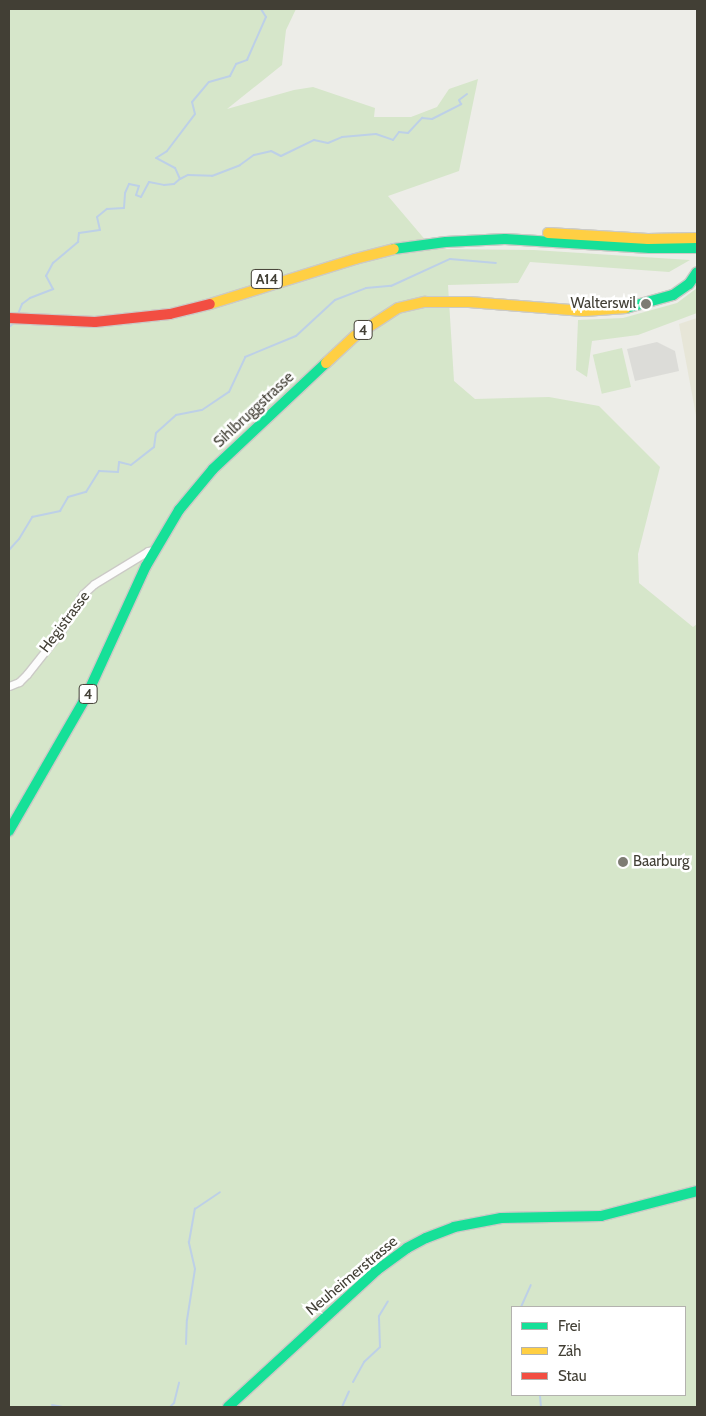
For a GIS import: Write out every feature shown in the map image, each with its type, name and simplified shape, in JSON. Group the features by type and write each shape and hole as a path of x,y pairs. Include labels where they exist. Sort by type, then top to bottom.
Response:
{"main road":[{"name":"A14","path":"9,310 67,319 131,312 191,302 345,253 431,235 511,232 648,239 697,238"},
{"name":"A14","path":"9,318 132,320 183,312 234,298 355,259 432,243 505,239 650,248 697,248"},
{"name":"Sihlbruggstrasse","path":"9,831 85,699 154,550 179,510 214,469 355,336 385,314 411,304 439,301 584,311 620,310 673,295 689,284 697,272"},
{"name":"Neuheimerstrasse","path":"228,1407 377,1270 407,1248 426,1238 454,1227 501,1218 601,1216 697,1191"}],"street":[{"name":"Hegistrasse","path":"9,686 18,682 27,674 61,631 83,594 94,584 148,551 154,550"}],"shaded area":[{"path":"697,318 697,421 679,324"},
{"path":"657,342 675,351 679,371 635,381 627,349"}],"green space":[{"path":"9,9 296,9 286,30 282,65 227,109 294,90 313,87 375,108 374,117 411,117 437,107 449,89 478,79 459,171 388,196 433,249 534,250 690,260 669,272 530,262 518,283 448,285 454,381 475,399 549,397 599,406 660,467 638,554 639,583 693,627 697,624 697,1407 9,1407"},
{"path":"697,288 697,313 638,335 592,341 587,377 576,370 578,320 623,318 677,303"},
{"path":"622,348 631,387 602,394 593,355"}],"waterway":[{"path":"18,314 22,304 30,298 53,289 46,276 53,263 78,242 79,233 100,230 97,217 107,209 124,208 125,193 129,184 139,186 136,195 141,197 149,182 164,185 174,184 180,179 175,168 156,158 167,151 195,114 192,102 209,82 230,76 236,64 247,60 266,17 261,9"},
{"path":"180,179 188,175 212,176 240,165 254,155 271,151 281,156 314,140 328,143 342,137 376,134 393,140 399,132 408,133 422,118 432,119 461,104 459,100 467,94"},
{"path":"9,550 19,539 32,517 60,511 68,497 86,492 99,471 118,472 119,462 131,465 154,447 156,433 176,415 202,410 229,392 245,357 296,336 335,300 366,288 391,286 450,259 496,263"},
{"path":"9,327 14,323"},
{"path":"186,1344 187,1320 195,1269 189,1242 195,1209 220,1192"},
{"path":"521,1306 531,1285"},
{"path":"353,1382 364,1362 380,1347 379,1316 388,1301"},
{"path":"170,1407 174,1403 179,1383"},
{"path":"342,1407 349,1391"},
{"path":"540,1396 541,1407"},
{"path":"52,1405 63,1407"}],"traffic: fast":[{"path":"394,249 446,242 505,239 650,248 697,248"},
{"path":"626,308 673,295 689,284 697,272"},
{"path":"9,831 85,699 146,566 179,510 213,469 326,363"},
{"path":"228,1407 377,1270 407,1248 426,1238 454,1227 501,1218 601,1216 697,1191"}],"traffic: slow":[{"path":"548,233 648,239 697,238"},
{"path":"210,304 355,259 394,249"},
{"path":"326,363 355,336 398,308 425,302 469,302 584,311 626,308"}],"traffic: jam":[{"path":"9,318 95,322 170,314 210,304"}],"place":[{"name":"Walterswil","path":"646,304"},
{"name":"Baarburg","path":"623,862"}]}
